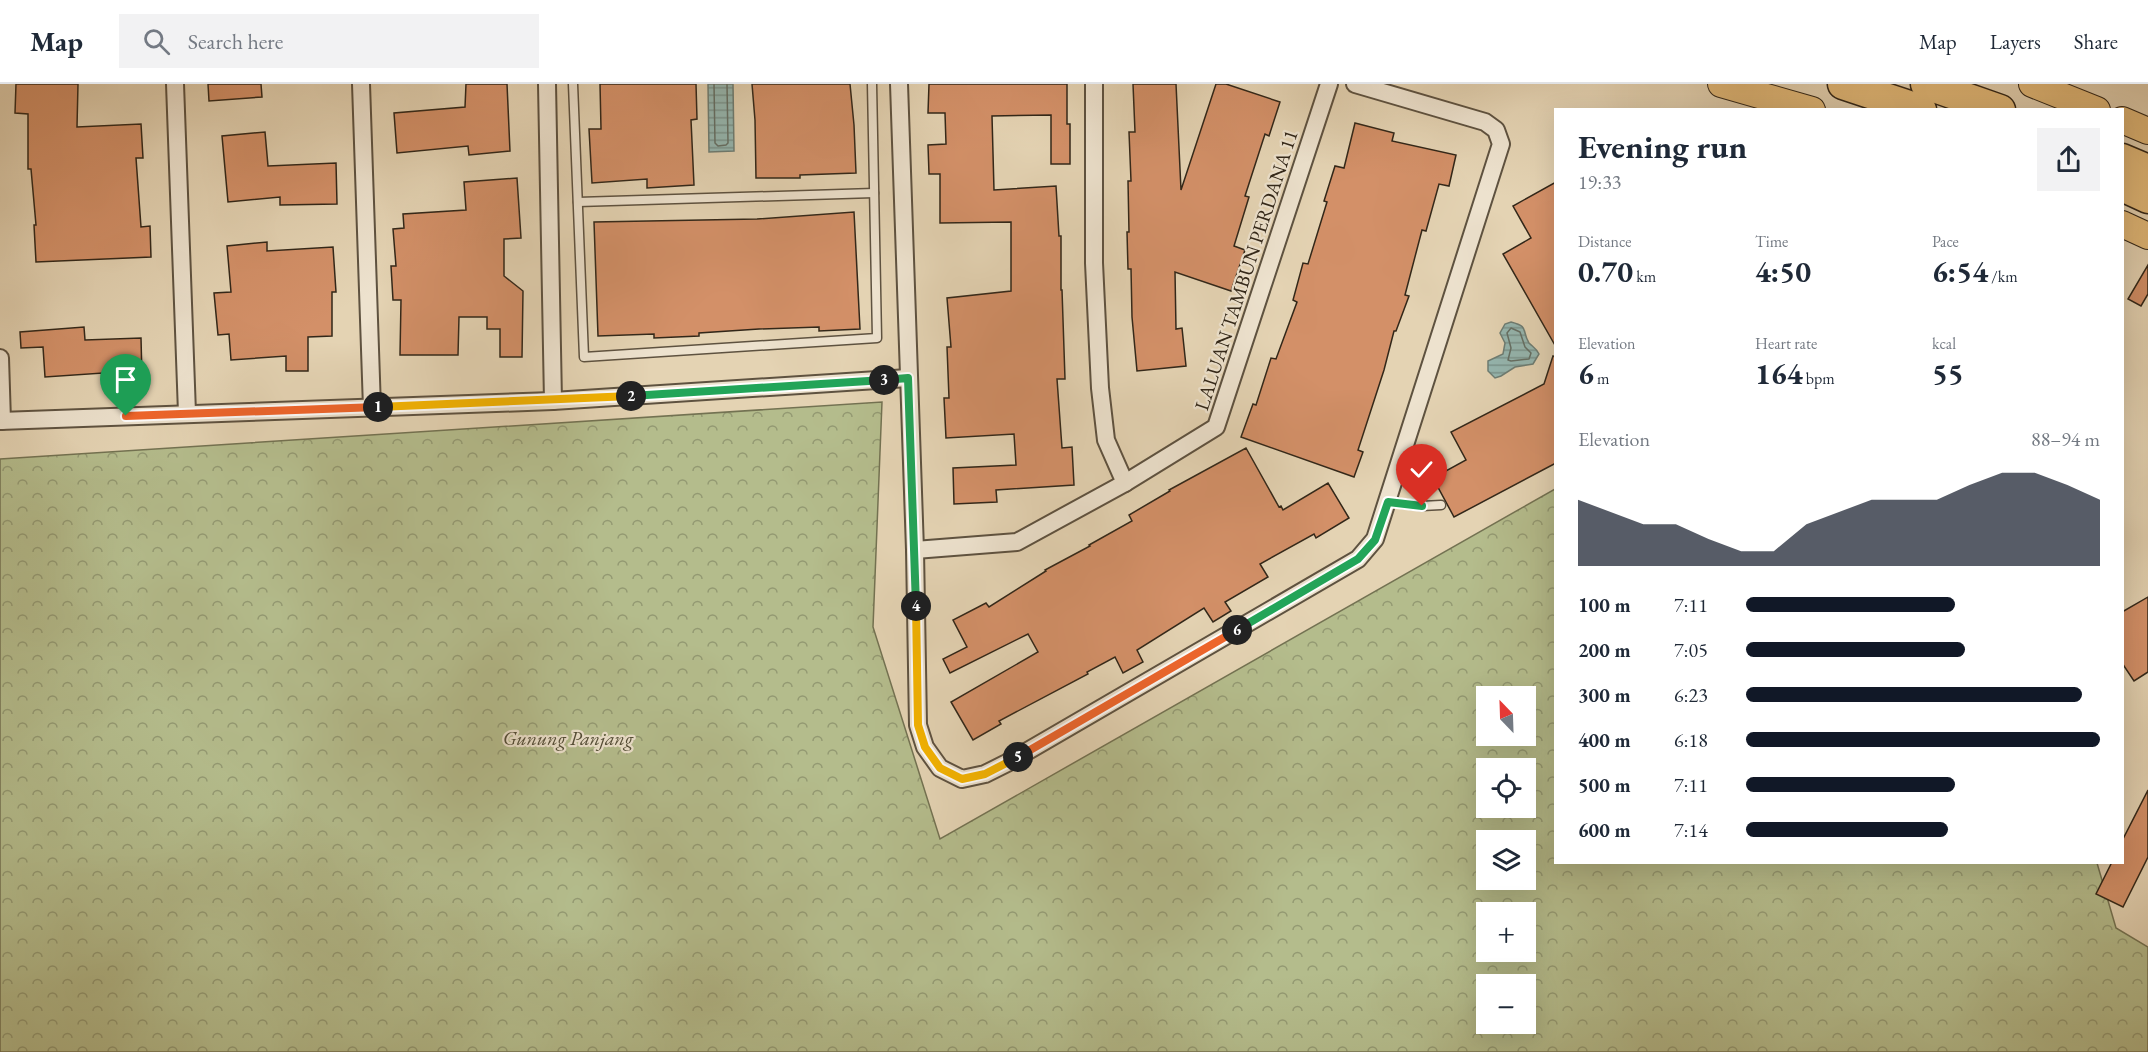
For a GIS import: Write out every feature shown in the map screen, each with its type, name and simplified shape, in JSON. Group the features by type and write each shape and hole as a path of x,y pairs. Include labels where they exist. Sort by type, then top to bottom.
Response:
{"highway":[{"path":"1843,84 1915,108"},
{"path":"1926,84 1994,108"},
{"path":"2124,160 2148,170"},
{"path":"2124,187 2148,198"}],"main road":[{"path":"1721,84 1805,108"},
{"path":"2032,84 2092,108"},
{"path":"2124,121 2148,130"},
{"path":"2124,225 2148,236"}],"street":[{"path":"175,84 188,413"},
{"path":"361,84 372,408"},
{"path":"547,84 553,401"},
{"path":"899,84 915,550 918,725 925,747 940,768 962,779 985,774 1007,763 1358,559 1375,540 1501,144 1496,130 1485,122 1355,84"},
{"path":"1094,84 1094,263 1100,388 1106,440 1125,483"},
{"name":"LALUAN TAMBUN PERDANA 11","path":"915,550 1017,542 1125,483 1216,427 1329,84"},
{"path":"0,358 1,421 553,401 908,378"}],"lane":[{"path":"573,84 584,357 877,338 872,84"},
{"path":"578,202 874,193"},
{"path":"1388,502 1422,506 1441,504"}],"green space":[{"name":"Gunung Panjang","path":"882,402 873,627 940,839 1554,490 1554,864 2097,864 2116,928 2148,947 2148,1052 0,1052 0,459"}],"water":[{"path":"708,84 733,84 734,151 709,152"},
{"path":"1511,322 1523,327 1529,343 1539,354 1533,364 1515,367 1495,378 1488,371 1488,361 1503,354 1505,343 1500,333 1505,324"}],"building":[{"path":"16,84 78,84 77,127 141,124 143,158 136,158 141,227 150,226 151,257 36,262 34,225 36,225 31,169 28,169 28,114 15,113"},
{"path":"208,84 261,84 262,97 209,101"},
{"path":"466,84 507,84 510,151 469,155 468,146 397,153 394,113 465,107"},
{"path":"600,84 696,84 697,119 691,120 694,185 647,188 647,179 592,183 589,129 601,129"},
{"path":"752,84 850,84 856,173 800,175 800,178 756,178"},
{"path":"929,84 1067,84 1070,164 1051,164 1051,115 992,116 994,190 1056,186 1059,236 1061,236 1065,379 1057,379 1062,448 1072,447 1074,485 996,490 997,502 954,504 953,468 1016,465 1014,434 946,438 944,398 949,398 947,347 951,347 947,298 1011,291 1011,222 940,223 940,174 929,174 928,145 946,144 945,113 928,113"},
{"path":"1133,84 1176,84 1181,190 1216,84 1226,84 1280,102 1269,136 1265,134 1245,196 1249,197 1234,246 1245,250 1231,291 1175,272 1176,329 1182,328 1186,366 1137,371 1127,232 1129,232 1128,181 1131,181 1129,132 1135,132"},
{"path":"1355,123 1394,133 1392,141 1456,155 1449,186 1439,184 1426,231 1422,230 1405,295 1409,296 1396,331 1394,331 1358,450 1363,452 1354,477 1241,437 1253,404 1256,405 1271,358 1276,359 1297,302 1293,300 1303,263 1308,264 1327,202 1324,201 1335,166 1344,168"},
{"path":"265,132 268,166 336,163 337,204 280,205 280,197 228,202 222,136"},
{"path":"517,178 521,238 504,239 504,276 523,291 522,357 500,357 500,329 487,329 487,317 459,317 458,355 400,355 401,300 393,300 391,266 396,266 393,229 404,228 403,214 466,210 464,182"},
{"path":"1554,183 1554,343 1503,254 1531,238 1513,206"},
{"path":"854,212 860,329 819,331 819,327 759,329 699,333 699,336 654,338 654,334 598,336 594,222 757,219"},
{"path":"267,242 267,251 333,247 336,292 332,292 332,336 308,337 308,371 286,371 286,356 231,360 229,334 218,335 214,293 231,292 227,246"},
{"path":"2148,265 2148,294 2141,306 2128,299"},
{"path":"84,327 85,340 141,338 142,378 104,380 103,373 45,377 43,347 21,348 20,332"},
{"path":"1554,356 1554,464 1454,517 1433,478 1466,460 1451,432 1544,384"},
{"path":"1246,448 1279,507 1281,506 1283,510 1328,483 1349,518 1316,538 1314,534 1260,564 1268,577 1225,602 1231,611 1213,622 1204,608 1137,650 1143,662 1123,673 1115,657 1087,672 1088,674 999,721 1001,724 973,740 951,702 1038,652 1028,634 950,673 943,659 967,647 953,620 986,603 989,607 1045,570 1132,521 1129,515 1169,490"},
{"path":"2148,597 2148,672 2134,681 2124,666 2124,611"},
{"path":"2148,790 2148,857 2123,907 2096,894 2111,864 2124,864 2124,837"}],"route":[{"path":"126,416 553,401 908,378 915,550 918,725 925,747 940,768 962,779 985,774 1007,763 1358,559 1375,540 1388,502 1422,506"}]}
